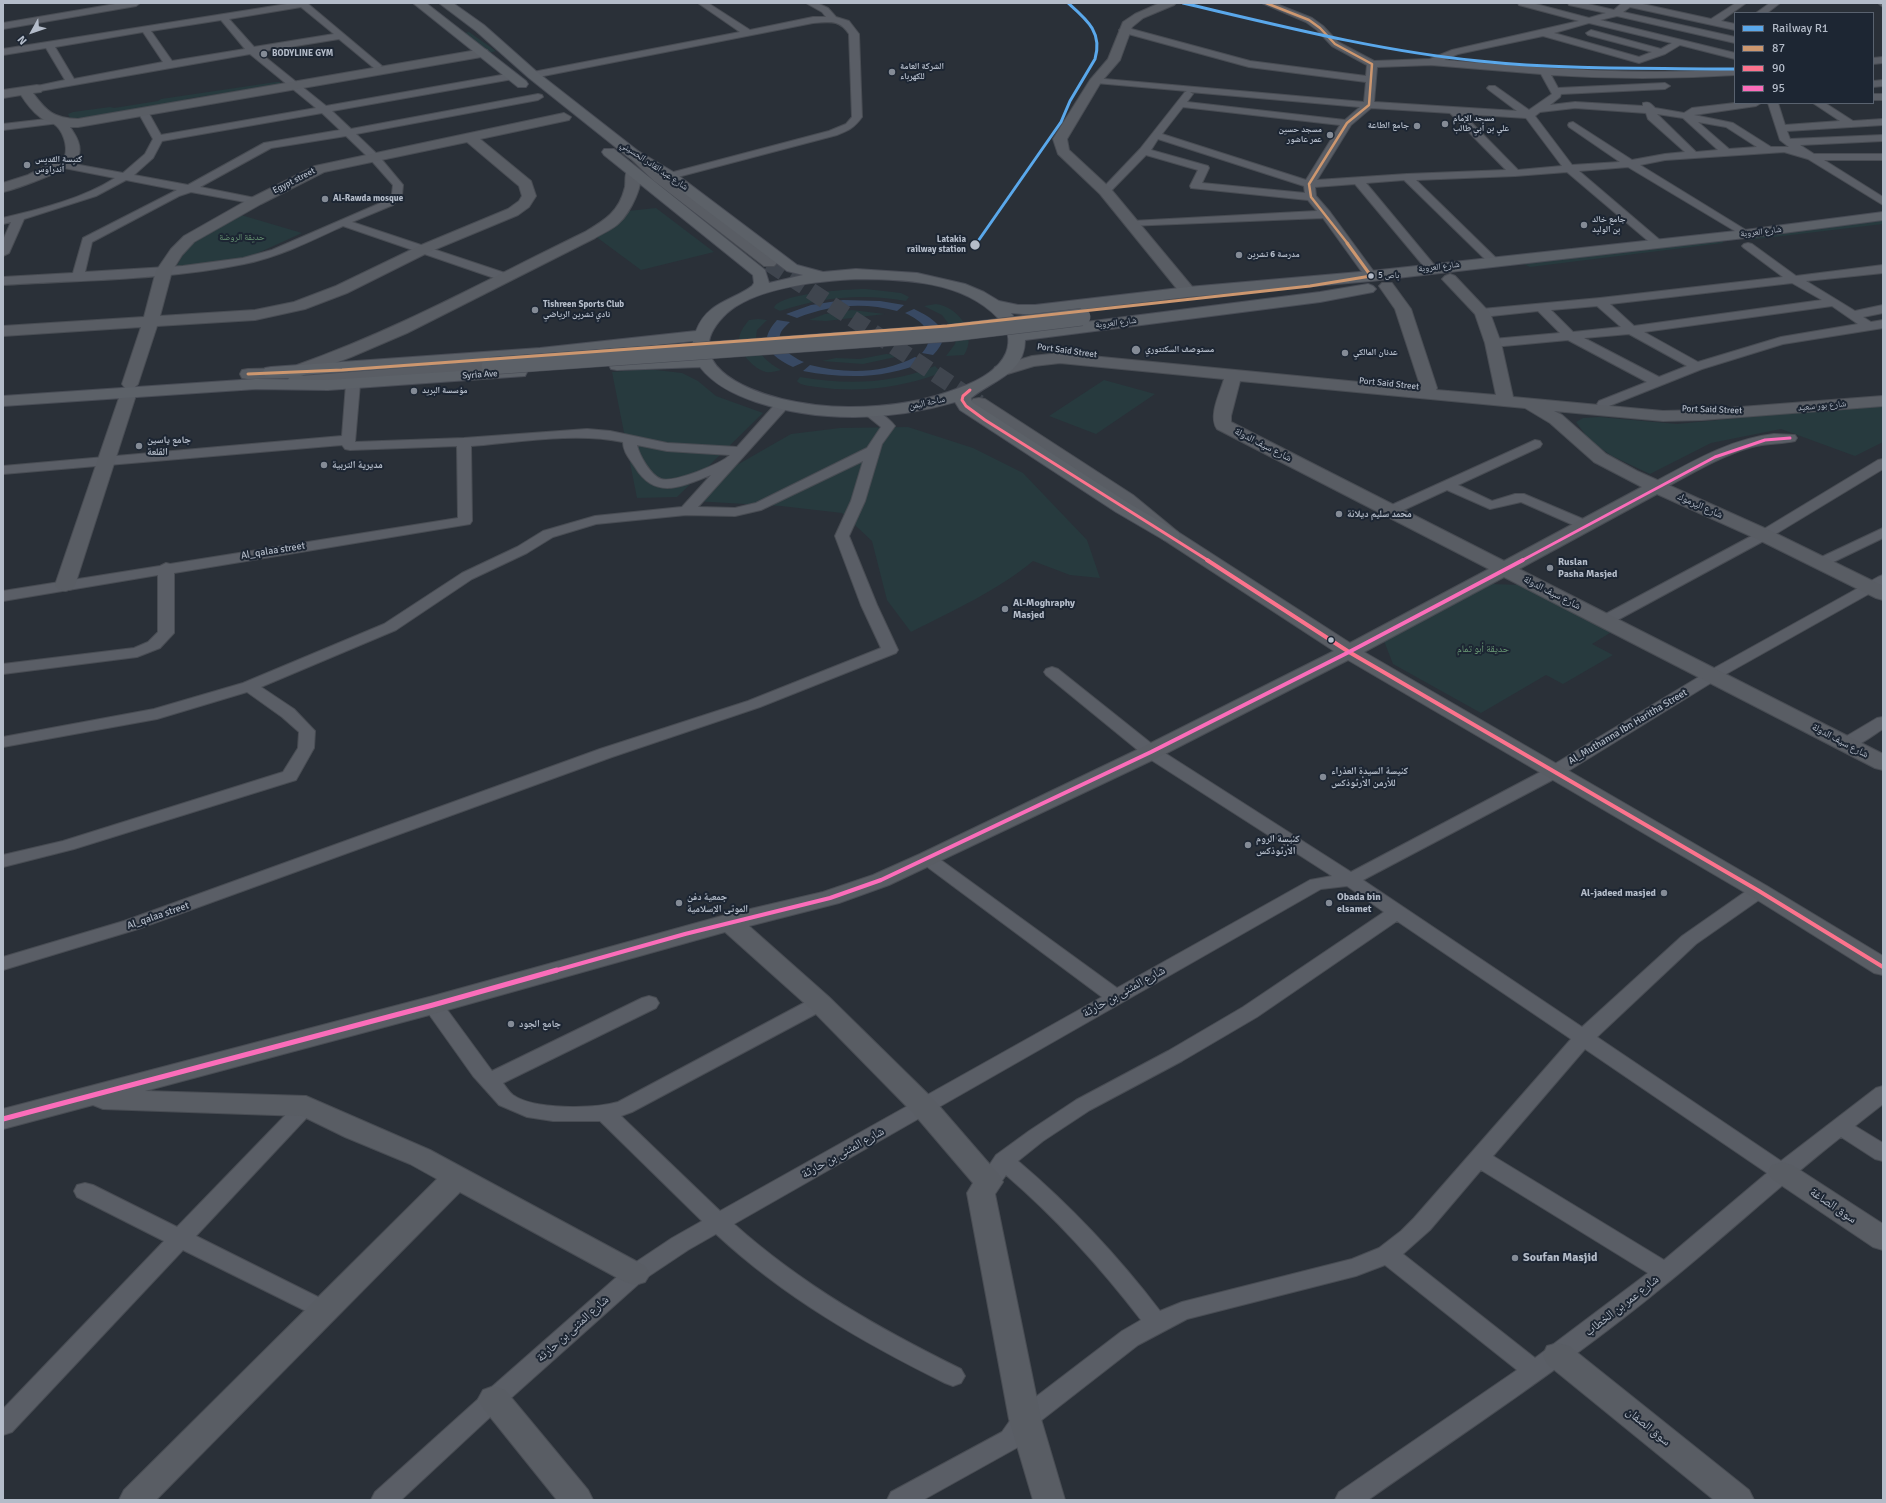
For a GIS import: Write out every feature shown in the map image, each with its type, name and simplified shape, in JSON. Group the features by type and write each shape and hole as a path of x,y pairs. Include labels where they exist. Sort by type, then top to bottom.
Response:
{"main road":[{"path":"419,3 458,32 576,126"},
{"name":"شارع عبد القادر الحسيني","path":"445,3 480,28 533,75 633,154 670,176 792,268 814,273 836,275"},
{"path":"446,23 457,23 469,20"},
{"path":"458,32 467,29 480,28"},
{"name":"شارع عبد القادر الحسيني","path":"599,145 633,172 765,268"},
{"name":"شارع العروبة","path":"994,305 1018,310 1035,310 1188,292 1371,276 1730,235 1747,240 1883,216"},
{"name":"شارع العروبة","path":"1017,340 1388,286 1747,240 1883,228"},
{"path":"704,362 700,348 701,335 707,323 718,312 762,286 765,268 781,277 790,275 792,268"},
{"path":"752,293 791,281 836,275 877,274 923,279 968,291 994,305 1006,315 1013,325 1017,340"},
{"path":"490,362 950,333 1080,314 1310,286 1371,276"},
{"path":"1080,314 1388,286"},
{"path":"3,401 129,388 252,379 303,369 618,345 701,335"},
{"name":"ساحة اليمن","path":"704,362 711,371 733,386 748,393 783,404 824,410 868,411 911,407 975,396 986,382 1001,371 1009,362 1015,353 1017,340"},
{"name":"Syria Ave","path":"252,379 353,384 618,365 704,362"},
{"path":"3,392 129,388"}],"street":[{"path":"3,26 136,3"},
{"path":"3,52 104,37 303,3 377,66"},
{"path":"702,3 747,32"},
{"path":"810,3 826,10 833,19"},
{"path":"1170,3 1146,13 1130,22 1124,30 1114,60 1096,80 1060,140 1063,151 1105,191 1188,292"},
{"path":"1266,3 1309,20 1320,28 1335,44 1372,64 1431,62 1579,74 1683,75 1734,72"},
{"path":"1522,3 1588,21 1679,41 1734,56"},
{"path":"1572,3 1614,14 1734,40"},
{"path":"1431,62 1455,52 1543,33 1614,14 1628,3 1734,27"},
{"path":"1713,22 1742,3"},
{"path":"1762,12 1776,3"},
{"path":"1561,14 1585,6"},
{"path":"1659,24 1687,6"},
{"path":"81,13 104,37"},
{"path":"3,281 164,271 219,265 265,256 389,203 397,195 399,189 397,182 350,132 252,51 223,17"},
{"path":"533,75 819,19 833,19 846,23 854,34 857,117 853,123 839,130 798,143 670,176"},
{"path":"1568,27 1662,52"},
{"path":"146,30 169,64"},
{"path":"1124,30 1248,64 1371,80"},
{"path":"1724,37 1734,32"},
{"path":"1543,33 1639,60 1662,52 1674,46 1679,41"},
{"path":"3,94 169,64 341,36"},
{"path":"49,45 71,82"},
{"path":"3,127 56,112 82,123 377,66 480,51"},
{"path":"3,121 56,112 292,83 480,51"},
{"path":"1371,276 1326,214 1311,197 1309,184 1346,123 1369,105 1372,64"},
{"path":"1533,112 1557,95 1544,71"},
{"path":"1722,73 1734,80"},
{"path":"1555,91 1693,84 1683,75"},
{"path":"158,139 513,76"},
{"path":"1096,80 1369,105 1454,111 1533,112 1574,105 1623,106 1686,116 1729,125 1768,150"},
{"path":"1631,87 1651,110 1652,117 1694,155"},
{"path":"3,188 21,183 71,158 74,151 73,142 40,88"},
{"path":"1105,191 1144,151 1155,135 1182,104 1191,88"},
{"path":"1492,88 1533,112 1569,168 1657,243"},
{"path":"24,91 43,115"},
{"path":"78,276 87,240 175,194 189,189 268,145 350,132 538,97"},
{"path":"1182,104 1346,123"},
{"path":"1686,116 1692,111 1748,104"},
{"path":"1773,104 1785,140 1883,202"},
{"path":"1820,104 1851,124"},
{"path":"1454,111 1515,173"},
{"path":"3,221 54,207 112,184 134,172 148,158 157,145 158,139 143,112"},
{"path":"1686,116 1727,152"},
{"name":"Egypt street","path":"65,585 151,322 164,271 173,256 184,243 256,201 313,171 334,164 470,138 564,117"},
{"path":"1781,128 1883,122"},
{"path":"1572,125 1747,240 1795,280 1834,302 1870,327"},
{"path":"1155,135 1309,184 1407,177 1515,173 1630,164 1666,157 1784,149 1812,157 1883,157"},
{"path":"3,331 260,314 295,308 344,288 425,249 514,212 524,204 529,196 526,184 470,138"},
{"path":"1788,142 1883,138"},
{"path":"1144,151 1204,168 1195,186 1311,197"},
{"path":"633,154 765,268"},
{"path":"53,167 256,201"},
{"path":"53,167 112,184 175,194 243,208"},
{"path":"303,369 345,354 401,330 590,235 613,221 622,211 628,199 633,172"},
{"path":"1407,177 1493,261"},
{"path":"1358,181 1431,268"},
{"path":"1132,224 1326,214"},
{"path":"3,253 19,217"},
{"path":"342,222 504,277"},
{"path":"1482,313 1600,302 1883,269"},
{"path":"1450,279 1482,313 1493,343 1505,396"},
{"path":"1388,286 1403,309 1429,388"},
{"path":"1600,302 1631,330 1698,366"},
{"path":"1493,343 1631,330 1834,302"},
{"path":"1542,307 1569,335 1658,382"},
{"path":"1853,315 1883,309"},
{"path":"1604,404 1698,366 1781,341 1883,324"},
{"name":"Port Said Street","path":"1017,340 1069,353 1505,396 1652,409 1696,408 1762,411"},
{"path":"1001,371 1032,361 1060,358 1663,416 1762,411"},
{"path":"252,379 490,362"},
{"name":"شارع سيف الدولة","path":"1233,375 1222,416 1223,425 1883,763"},
{"path":"353,384 348,440 348,444 350,446 464,442 587,433 630,439 667,447 737,456"},
{"path":"975,396 1126,499 1171,536 1349,652 1759,891 1883,967"},
{"name":"شارع بور سعيد","path":"1762,411 1883,400"},
{"path":"686,512 783,404"},
{"name":"شارع اليرموك","path":"1527,404 1556,419 1579,442 1600,458 1656,487 1764,535 1820,564 1878,587"},
{"path":"3,742 157,714 249,686 390,627 467,576 522,550 548,534 595,520 652,513 735,512 761,506 799,485 874,450 875,444 888,426 868,411"},
{"path":"3,1119 433,1005 729,922 830,898 881,880 1151,752 1349,652 1656,487 1733,449 1765,440 1790,438"},
{"path":"630,439 629,444 632,452 649,479 658,483 672,483 737,456"},
{"path":"3,470 348,440"},
{"name":"Al_qalaa street","path":"3,596 166,568 465,521 464,442"},
{"path":"1390,511 1535,444"},
{"name":"Al_qalaa street","path":"3,964 131,925 606,753 754,704 890,650 869,605 842,536 858,501 874,450"},
{"path":"1606,620 1764,535 1883,463"},
{"path":"1446,485 1490,505 1496,506 1518,497 1524,498 1585,525"},
{"path":"1820,564 1883,532"},
{"path":"3,669 137,652 154,645 166,633 166,568"},
{"name":"Al_Muthanna Ibn Haritha Street","path":"1350,880 1554,772 1713,675 1878,587"},
{"path":"1052,672 1151,752 1350,880 1782,1172"},
{"path":"3,861 68,845 290,776 306,748 307,731 288,713 249,686"},
{"path":"1846,744 1883,722"},
{"path":"928,859 1115,997"},
{"name":"شارع المثنى بن حارثة","path":"384,1500 494,1399 635,1274 680,1244 1317,884 1350,880"},
{"path":"900,1500 1011,1439 1025,1419 1130,1338 1156,1323 1182,1312 1356,1266 1386,1254 1409,1237 1422,1224 1583,1038 1689,940 1759,891"},
{"path":"1049,1500 1025,1419 982,1193 996,1171 1036,1136 1083,1105 1175,1056 1250,1012 1397,912"},
{"path":"729,922 820,1003 924,1107 996,1171 1058,1208 1109,1262 1156,1323"},
{"path":"489,1081 649,1003"},
{"path":"433,1005 489,1081 506,1100 527,1109 553,1113 605,1113 625,1107 820,1003"},
{"name":"شارع عمر بن الخطاب","path":"1348,1500 1547,1363 1665,1272 1782,1172 1883,1094"},
{"path":"3,1106 56,1098 306,1106 355,1130 420,1157 635,1274"},
{"path":"3,1425 306,1106"},
{"path":"605,1113 719,1222 775,1271 841,1317 883,1341 953,1376"},
{"path":"1840,1127 1883,1154"},
{"path":"1479,1158 1665,1272"},
{"name":"سوق الصاغة","path":"1782,1172 1883,1239"},
{"path":"135,1500 457,1177"},
{"path":"85,1191 324,1310"},
{"path":"1386,1254 1547,1363"},
{"name":"سوق الصفان","path":"1547,1363 1738,1500"},
{"path":"494,1399 577,1500"}],"green space":[{"path":"469,32 496,51 489,53 465,33"},
{"path":"280,82 282,85 250,91 244,90 186,99 182,103 71,120 68,114 73,112 110,107 114,108 158,101 161,99"},
{"path":"656,208 714,252 641,270 591,233 628,211"},
{"name":"حديقة الروضة","path":"241,215 302,233 249,257 176,267 188,246"},
{"path":"1883,219 1883,224 1749,240 1742,237"},
{"path":"1722,240 1723,243 1530,267 1522,263"},
{"path":"866,289 901,293 909,297 906,301 874,297 842,298 811,302 780,311 774,308 778,303 801,295 831,291"},
{"path":"936,304 952,310 964,323 969,339 968,347 964,355 946,356 955,344 957,335 942,315 924,306"},
{"path":"852,310 885,314 826,321 809,320 825,314"},
{"path":"749,320 767,320 757,330 756,337 759,349 765,359 781,370 766,372 761,370 752,364 741,350 739,340 742,330"},
{"path":"886,354 905,355 863,364 822,361 836,358 860,359"},
{"path":"935,366 941,372 938,374 908,383 878,388 832,389 806,386 797,381 800,377 817,380 852,382 885,380"},
{"path":"647,369 682,373 698,381 716,396 763,413 677,497 637,498 612,372"},
{"path":"1104,380 1155,394 1096,434 1049,416"},
{"path":"1883,404 1883,442 1855,456 1781,429 1711,443 1650,474 1612,456 1590,441 1576,422 1583,418 1599,417 1677,424"},
{"path":"908,427 973,448 1023,473 1087,540 1100,578 1070,575 1033,561 1005,582 911,632 887,600 872,541 842,513 781,506 693,501 730,469 791,434 840,428"},
{"name":"حديقة أبو تمام","path":"1492,584 1520,585 1613,631 1592,644 1613,655 1563,684 1546,675 1481,713 1393,664 1384,641"}],"water":[{"path":"843,300 880,301 904,305 897,311 872,306 847,306 822,310 797,318 786,314 811,305"},
{"path":"914,309 929,317 935,322 943,333 943,340 940,347 933,355 922,353 929,340 929,334 926,329 917,320 905,313"},
{"path":"777,320 790,322 781,332 780,342 786,351 795,358 804,362 793,367 778,358 768,348 767,336"},
{"path":"915,357 926,361 896,371 866,376 819,374 803,371 810,365 837,370 864,371 890,367"}],"tunnel":[{"path":"769,263 979,403"}],"rail line":[{"name":"R1","path":"975,245 1061,122 1070,101 1095,59 1097,52 1095,34 1091,24 1068,3"},
{"name":"R1","path":"1183,3 1345,40 1443,57 1552,66 1734,69"}],"transit line":[{"name":"87","path":"248,374 342,370 947,326 1310,286 1371,276 1326,214 1311,197 1309,184 1347,123 1369,105 1372,64 1335,44 1320,28 1309,20 1266,3"},
{"name":"90","path":"970,390 963,396 962,400 966,406 985,420 1123,508 1171,536 1349,652 1759,891 1883,967"},
{"name":"95","path":"3,1119 433,1005 685,934 830,898 881,880 1151,752 1349,652 1715,457 1765,440 1790,438"}],"place":[{"name":"BODYLINE GYM","path":"264,54"},
{"name":"الشركة العامة للكهرباء","path":"892,72"},
{"name":"مسجد الإمام علي بن أبي طالب","path":"1445,124"},
{"name":"جامع الطاعة","path":"1417,126"},
{"name":"مسجد حسين عمر عاشور","path":"1330,135"},
{"name":"كنيسة القديس أندراوس","path":"27,165"},
{"name":"Al-Rawda mosque","path":"325,199"},
{"name":"جامع خالد بن الوليد","path":"1584,225"},
{"name":"Latakia railway station","path":"975,245"},
{"name":"مدرسة 6 تشرين","path":"1239,255"},
{"name":"باص 5","path":"1371,276"},
{"name":"Tishreen Sports Club نادي تشرين الرياضي","path":"535,310"},
{"name":"مستوصف السكنتوري","path":"1136,350"},
{"name":"عدنان المالكي","path":"1345,353"},
{"name":"مؤسسة البريد","path":"414,391"},
{"name":"جامع ياسين القلعة","path":"139,446"},
{"name":"مديرية التربية","path":"324,465"},
{"name":"محمد سليم ديلانة","path":"1339,514"},
{"name":"Ruslan Pasha Masjed","path":"1550,568"},
{"name":"Al-Moghraphy Masjed","path":"1005,609"},
{"name":"كنيسة السيدة العذراء للأرمن الأرثوذكس","path":"1323,777"},
{"name":"كنيسة الروم الأرثوذكس","path":"1248,845"},
{"name":"Al-jadeed masjed","path":"1664,893"},
{"name":"جمعية دفن الموتى الإسلامية","path":"679,903"},
{"name":"Obada bin elsamet","path":"1329,903"},
{"name":"جامع الجود","path":"511,1024"},
{"name":"Soufan Masjid","path":"1515,1258"}]}
